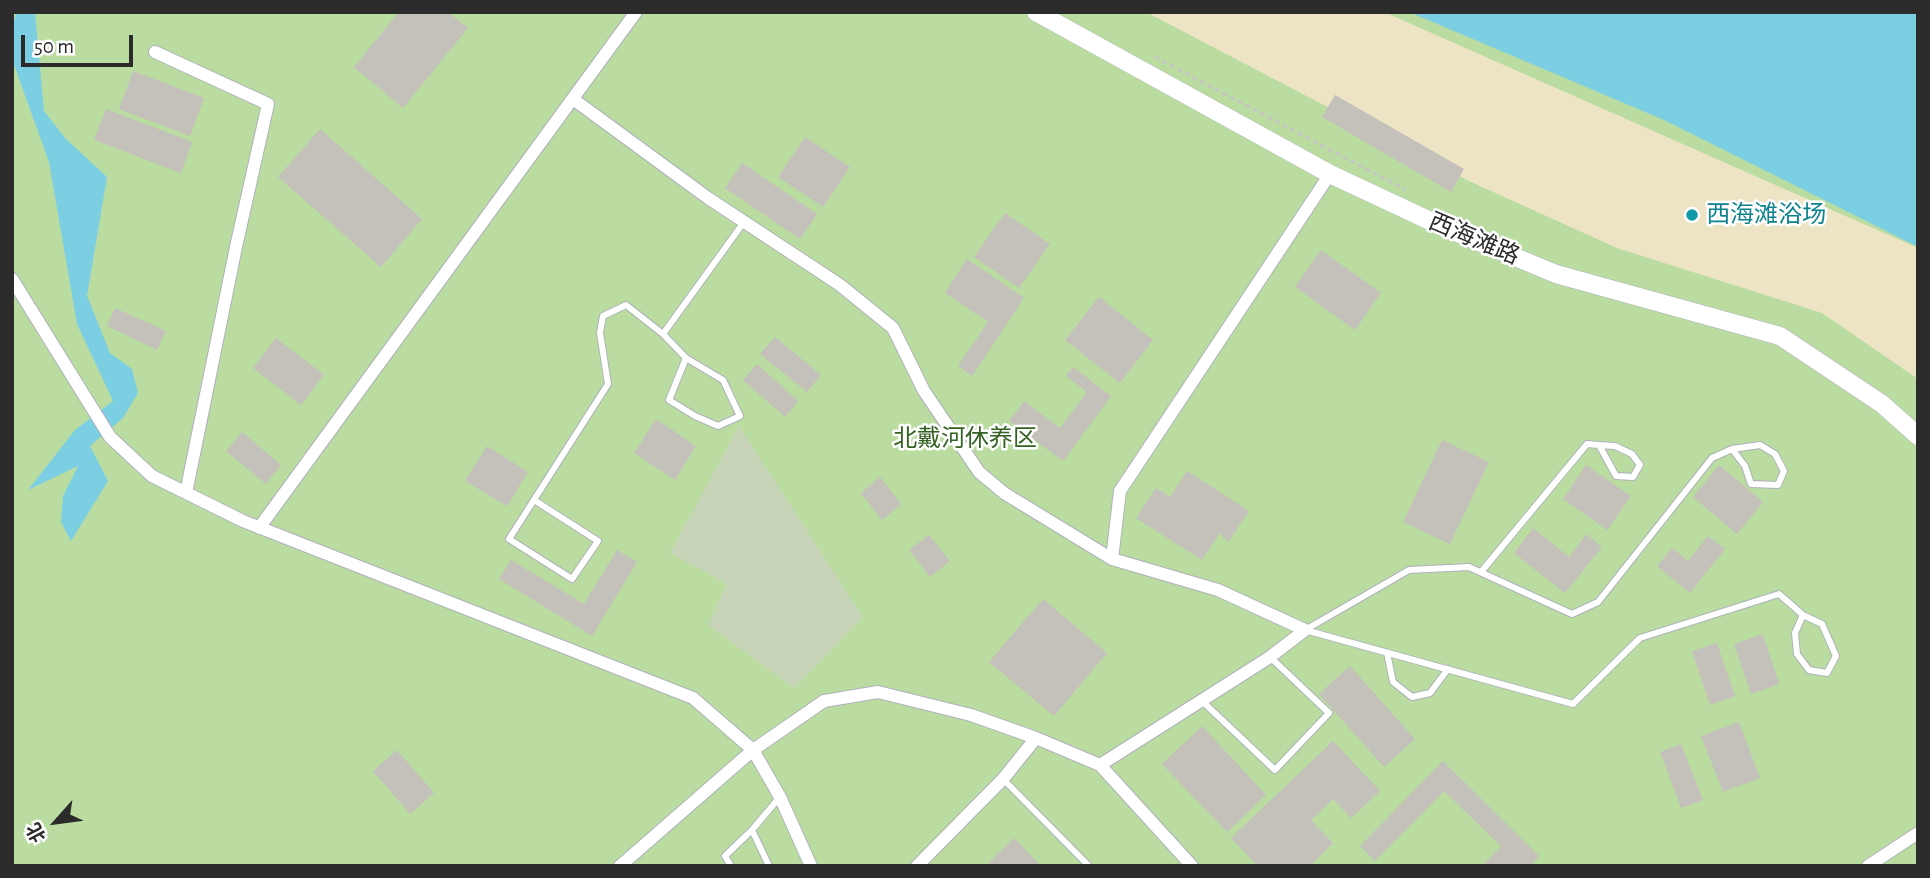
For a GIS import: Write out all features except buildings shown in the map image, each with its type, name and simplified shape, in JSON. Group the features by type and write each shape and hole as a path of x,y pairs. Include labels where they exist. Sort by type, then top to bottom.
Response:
{"main road":[{"name":"西海滩路","path":"1036,12 1330,174 1443,227 1556,274 1780,336 1882,404 1918,436"}],"street":[{"path":"259,528 636,12"},
{"path":"155,52 268,104 186,493"},
{"path":"573,99 744,222 840,285 893,328 924,391 979,472 1003,493 1112,559 1218,590 1305,630 1270,657 1100,765"},
{"path":"1112,559 1120,491 1330,174"},
{"path":"12,279 110,437 152,476 259,528 694,698 753,750 780,797 811,866"},
{"path":"620,866 753,750 824,701 878,692 971,715 1100,765 1192,866"},
{"path":"917,866 1003,779 1036,738"},
{"path":"1868,866 1918,833"}],"lane":[{"path":"663,334 744,222"},
{"path":"534,500 598,541 572,579 509,539 608,384 600,333 603,316 626,305 663,334 687,358 723,380 740,416 718,426 668,400 687,358"},
{"path":"1481,572 1587,444 1615,446 1632,454 1640,465 1633,477 1616,476 1599,445"},
{"path":"1305,630 1409,570 1469,567 1572,614 1598,602 1712,458 1732,449 1760,445 1775,454 1784,471 1778,485 1751,484 1745,466 1732,449"},
{"path":"1305,630 1573,704 1640,638 1779,594 1803,615 1822,624 1836,656 1827,673 1808,670 1797,653 1795,633 1803,615"},
{"path":"1387,653 1393,682 1412,696 1430,693 1448,670"},
{"path":"1201,701 1275,770 1329,713 1270,657"},
{"path":"1003,779 1089,866"},
{"path":"731,866 725,856 780,797"},
{"path":"752,830 769,866"}],"path":[{"path":"1155,57 1408,191"}],"green space":[{"name":"北戴河休养区","path":"12,12 1918,12 1918,866 12,866"},
{"path":"739,426 863,617 794,688 708,625 727,584 670,553"}],"sand":[{"name":"西海滩浴场","path":"1146,12 1384,12 1918,248 1918,379 1822,313 1617,248 1469,181"}],"water":[{"path":"17,12 35,12 44,111 66,139 107,177 87,296 110,353 132,369 138,393 123,418 90,446 108,481 71,541 61,522 63,496 78,466 28,490 75,430 113,401 77,324 49,162 14,65 12,26"},
{"path":"1409,12 1918,12 1918,247 1664,120"}],"place":[{"name":"西海滩浴场","path":"1692,215"}]}
